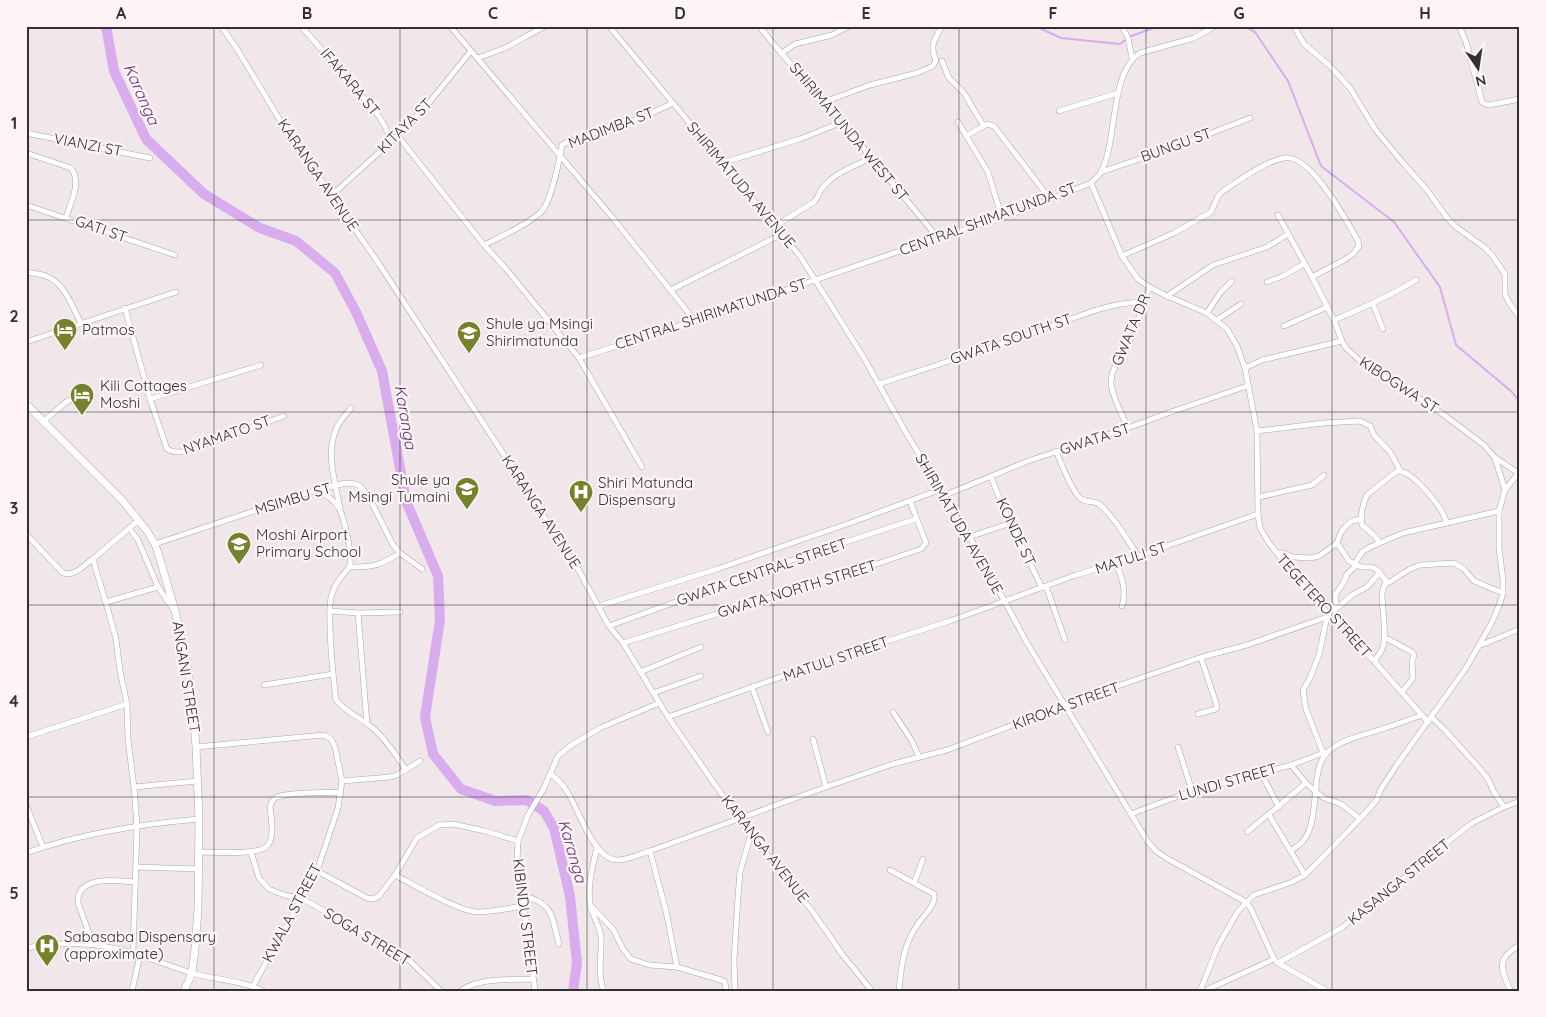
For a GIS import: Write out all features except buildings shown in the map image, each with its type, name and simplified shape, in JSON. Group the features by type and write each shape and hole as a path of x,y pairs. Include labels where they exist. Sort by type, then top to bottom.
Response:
{"street":[{"name":"KARANGA AVENUE","path":"221,26 281,122 332,195 511,465 578,569 609,626 623,644 668,717 739,819 813,912 842,954 872,991"},
{"name":"IFAKARA ST","path":"301,26 385,124 390,142"},
{"path":"450,26 612,217 695,321"},
{"path":"478,58 505,48 545,26"},
{"name":"SHIRIMATUDA AVENUE","path":"609,26 800,256 879,384 939,490 969,537 1027,643 1148,842 1156,851 1246,902"},
{"name":"SHIRIMATUNDA WEST ST","path":"759,26 938,238"},
{"path":"782,53 802,41 832,34 849,26"},
{"path":"824,102 870,85 917,73 933,66 936,60 932,53 933,43 942,26"},
{"path":"1123,27 1128,38 1132,58 1152,49 1194,38 1215,26"},
{"path":"1294,26 1304,44 1329,65 1350,88 1375,129 1427,190 1447,218 1492,255 1504,274 1505,294 1508,302 1520,318"},
{"path":"1459,26 1466,42 1482,102 1489,104 1520,98"},
{"name":"KITAYA ST","path":"332,195 398,136 428,104 471,51"},
{"name":"CENTRAL SHIMATUNDA ST","path":"815,280 1002,218 1091,182 1101,172 1111,139 1118,93 1132,58"},
{"path":"942,61 948,78 964,93 983,125"},
{"path":"1059,111 1118,93"},
{"name":"MADIMBA ST","path":"484,245 532,219 542,211 548,202 561,156 562,145 643,117 673,103"},
{"name":"BUNGU ST","path":"1101,172 1250,118"},
{"path":"722,163 786,144 842,122"},
{"path":"958,122 988,172 1002,218"},
{"path":"966,136 983,125 990,124 994,126 1050,198"},
{"name":"VIANZI ST","path":"26,133 150,158"},
{"path":"398,136 484,245 507,270 579,358 642,467"},
{"path":"26,153 71,168 76,174 75,189 66,217"},
{"path":"775,226 814,202 824,185 838,174 871,158"},
{"path":"1122,256 1149,245 1211,212 1218,196 1223,191 1268,164 1284,158 1292,158 1305,166 1333,197 1358,240 1359,246 1353,254 1312,277"},
{"name":"TEGETERO STREET","path":"1091,182 1122,256 1138,279 1149,287 1207,313 1227,329 1237,346 1245,368 1257,431 1258,514 1260,528 1268,543 1306,590 1374,661 1422,715 1442,727 1481,770 1504,807"},
{"name":"GATI ST","path":"26,205 175,255"},
{"name":"KIBOGWA ST","path":"1278,215 1334,320 1346,348 1358,359 1440,412 1484,445 1495,458 1505,490"},
{"path":"671,290 782,234"},
{"path":"1168,296 1213,265 1267,247 1288,234"},
{"path":"1267,282 1283,276 1304,264"},
{"path":"26,272 46,276 56,281 81,323"},
{"name":"CENTRAL SHIRIMATUNDA ST","path":"579,358 815,280"},
{"path":"1334,320 1394,294 1416,280"},
{"path":"1207,313 1232,281"},
{"name":"GWATA DR","path":"1128,428 1112,388 1111,380 1114,366 1129,342 1149,287"},
{"path":"26,342 176,292"},
{"name":"GWATA SOUTH ST","path":"879,384 1032,333 1100,308 1129,302 1144,302"},
{"path":"1217,320 1241,304"},
{"path":"1373,304 1383,329"},
{"path":"1284,326 1327,307"},
{"name":"NYAMATO ST","path":"125,308 150,399 167,449 171,452 192,450 284,416"},
{"path":"1245,368 1262,360 1342,341"},
{"path":"150,399 261,364"},
{"name":"GWATA ST","path":"943,496 1056,451 1247,386"},
{"path":"44,421 66,402 90,390"},
{"name":"ANGANI STREET","path":"26,404 122,500 139,520 154,544 176,614 188,670 196,747 199,818 195,949 192,973 184,991"},
{"path":"351,408 337,426 331,449 331,463 351,561 350,567 338,580 332,592 330,654 336,700 387,742 406,770"},
{"path":"1257,431 1324,422 1360,421 1370,426 1378,440 1390,452 1400,470 1419,483 1441,509 1448,523"},
{"path":"1056,451 1080,499 1097,502 1125,535 1138,556"},
{"path":"1200,991 1222,938 1238,911 1254,895 1292,882 1304,875 1360,819 1376,801 1381,789 1458,682 1480,645 1499,606 1502,593 1499,511 1505,490 1519,472 1495,458"},
{"path":"1379,542 1362,525 1361,518 1365,501 1368,495 1395,472 1400,470"},
{"path":"1259,497 1312,485 1324,475"},
{"name":"KONDE ST","path":"991,477 1011,523 1044,587 1065,640"},
{"name":"MSIMBU ST","path":"154,544 318,490 346,483 356,484 361,487 370,499 394,545 400,553 422,569"},
{"path":"318,490 326,494 340,511"},
{"path":"599,606 717,569 939,490"},
{"name":"GWATA NORTH STREET","path":"623,644 921,549 926,543 910,501"},
{"path":"1290,851 1303,842 1309,830 1313,814 1318,771 1325,753 1306,709 1303,690 1319,656 1330,614 1336,604 1335,595 1347,574 1356,565 1362,552 1379,542 1403,533 1499,511"},
{"name":"MATULI ST","path":"1004,601 1258,514"},
{"path":"1277,553 1284,553 1292,557 1311,558 1319,556 1336,543 1347,525 1361,518"},
{"name":"GWATA CENTRAL STREET","path":"609,626 803,556 916,519"},
{"path":"26,534 66,574 75,572 94,558 139,520"},
{"path":"969,537 1011,523"},
{"path":"129,528 138,540 158,587 176,614"},
{"path":"1336,543 1349,561 1356,565 1371,567 1380,572 1386,582"},
{"path":"350,567 383,564 400,553"},
{"path":"94,558 116,639 120,672 127,704 128,740 137,826 133,953"},
{"path":"1386,582 1390,583 1410,569 1420,565 1454,563 1464,569 1474,581 1502,593"},
{"path":"1116,564 1125,592 1122,606"},
{"name":"KIROKA STREET","path":"598,847 609,858 617,860 650,852 826,787 893,764 966,743 1027,718 1201,658 1247,645 1330,614 1352,595 1367,586 1380,572"},
{"path":"1374,661 1383,647 1382,594 1386,582"},
{"path":"106,602 158,587"},
{"name":"MATULI STREET","path":"668,717 834,658 950,621 1004,601"},
{"path":"330,611 358,613 400,612"},
{"path":"358,613 367,724"},
{"path":"1480,645 1520,629"},
{"path":"1384,637 1412,652 1414,655 1412,662 1413,678 1402,692"},
{"path":"640,672 701,647"},
{"path":"1198,714 1216,709 1217,706 1201,658"},
{"path":"264,685 333,674"},
{"path":"653,693 701,676"},
{"path":"752,687 768,732"},
{"path":"604,991 600,980 601,936 591,906 590,892 592,868 598,847 587,832 568,791 550,773 558,756 570,746 600,728 659,703"},
{"path":"26,737 127,704"},
{"path":"893,712 912,741 919,758"},
{"name":"LUNDI STREET","path":"1131,814 1192,791 1291,765 1325,753 1358,737 1422,715"},
{"name":"KWALA STREET","path":"196,747 324,735 331,738 335,747 342,781 341,792 338,808 317,871 253,986"},
{"path":"813,739 826,787"},
{"path":"1178,747 1192,791"},
{"path":"342,781 390,777 420,761"},
{"path":"1291,765 1316,792 1324,798 1341,804 1360,819"},
{"name":"KIBINDU STREET","path":"535,991 517,861 518,841 528,815 544,788 550,773"},
{"path":"1261,773 1279,807"},
{"path":"134,787 197,781"},
{"path":"1247,832 1306,783"},
{"path":"199,852 251,852 262,850 268,846 271,838 270,807 276,797 341,792"},
{"name":"KASANGA STREET","path":"1204,991 1276,961 1343,927 1368,904 1419,867 1472,823 1520,801"},
{"path":"26,805 43,847"},
{"path":"1269,815 1304,875"},
{"path":"26,853 43,847 137,826 199,818"},
{"path":"317,871 367,898 373,899 379,896 395,875 417,838 439,825 454,824 518,841"},
{"path":"735,991 734,960 740,872 751,834"},
{"name":"SOGA STREET","path":"251,852 258,878 269,888 284,895 303,898 383,944 410,961 441,991"},
{"path":"650,852 666,911 677,968"},
{"path":"914,883 922,859"},
{"path":"136,867 198,868"},
{"path":"890,870 934,894 935,897 934,903 914,929 905,948 899,991"},
{"path":"395,875 475,912 524,906"},
{"path":"93,944 78,903 81,892 84,888 99,881 135,882"},
{"path":"522,894 543,903 548,908 560,944"},
{"path":"1246,902 1276,961 1323,990"},
{"path":"591,906 613,929 631,960 649,965 677,968 721,980 725,982 726,991"},
{"path":"27,946 93,944 140,955 192,973 253,986 263,991"},
{"path":"1511,991 1503,972 1502,960 1505,955 1520,944"},
{"path":"132,991 140,955"},
{"path":"460,991 465,987 478,983 533,979"}],"waterway":[{"name":"Karanga","path":"106,26 114,71 146,139 204,194 260,228 296,241 335,273 356,312 382,371 406,501 438,576 440,620 425,717 433,754 461,789 495,801 527,800 544,811 554,828 570,896 577,963 573,991"},
{"path":"1035,26 1061,38 1120,44 1131,36 1160,26"},
{"path":"1244,26 1255,32 1288,81 1321,166 1394,222 1440,287 1456,345 1512,392 1520,402"}],"place":[{"name":"Patmos","path":"65,351"},
{"name":"Shule ya Msingi Shirimatunda","path":"469,354"},
{"name":"Kili Cottages Moshi","path":"82,416"},
{"name":"Shule ya Msingi Tumaini","path":"467,510"},
{"name":"Shiri Matunda Dispensary","path":"581,513"},
{"name":"Moshi Airport Primary School","path":"239,565"},
{"name":"Sabasaba Dispensary (approximate)","path":"47,967"}]}
